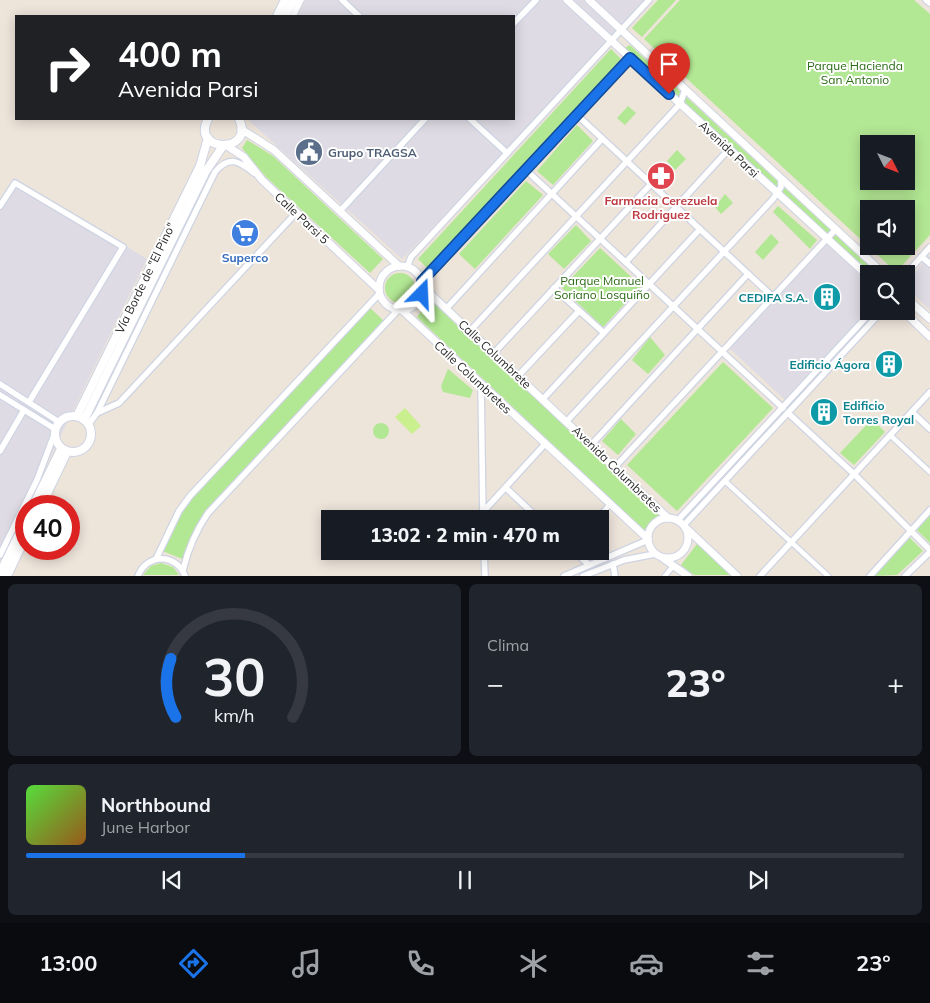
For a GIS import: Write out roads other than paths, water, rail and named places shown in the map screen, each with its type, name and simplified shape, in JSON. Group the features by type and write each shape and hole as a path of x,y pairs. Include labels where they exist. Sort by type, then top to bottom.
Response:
{"main road":[{"path":"277,15 285,0"},
{"path":"286,15 294,0"},
{"name":"Vía Borde de \"El Pino\"","path":"83,420 200,166 208,138 205,127 208,120"},
{"path":"239,120 242,128"},
{"name":"Vía Borde de \"El Pino\"","path":"83,420 206,171 225,146 237,140 242,128"},
{"path":"208,138 212,142 225,146"},
{"path":"46,495 64,450 55,432 59,422 68,417 83,420 91,436 86,447 76,452 64,450"},
{"path":"39,495 64,450"},
{"path":"0,573 15,542"},
{"path":"7,576 15,559"}],"street":[{"path":"294,15 301,0"},
{"path":"342,0 358,15"},
{"path":"515,22 536,0"},
{"name":"Avenida Parsi","path":"567,0 860,270"},
{"name":"Avenida Parsi","path":"588,0 874,265"},
{"path":"156,559 179,510 190,496 380,291 383,276 393,268 403,267 649,0"},
{"path":"926,0 930,3"},
{"path":"422,284 630,58"},
{"path":"470,331 680,104 685,90"},
{"path":"577,116 773,297"},
{"path":"340,211 424,120"},
{"path":"471,120 507,153"},
{"path":"184,573 188,549 196,530 208,513 400,310 414,305 422,294 422,284 418,275 403,267 274,150 242,128"},
{"path":"446,309 602,139"},
{"name":"Calle Parsi 5","path":"225,146 244,157 257,176 380,291"},
{"path":"626,262 729,149"},
{"path":"97,413 216,172 222,164 232,160 241,162 257,176"},
{"path":"526,170 783,408"},
{"path":"566,421 778,194 781,179"},
{"path":"0,206 15,183 123,247 29,402"},
{"path":"494,353 651,184"},
{"path":"83,420 119,403 296,213"},
{"path":"543,399 700,228"},
{"path":"616,467 836,229"},
{"path":"914,265 930,247"},
{"path":"922,257 930,264"},
{"path":"592,444 748,274"},
{"name":"Calle Columbrete","path":"422,284 446,309 566,421"},
{"path":"554,288 604,333"},
{"path":"380,291 386,304 400,310"},
{"path":"915,306 930,319"},
{"name":"Calle Columbretes","path":"400,310 545,444"},
{"path":"518,376 579,311"},
{"path":"683,525 783,408 864,320"},
{"path":"683,525 874,320"},
{"path":"912,320 930,337"},
{"path":"0,384 59,422"},
{"path":"481,385 482,510"},
{"path":"760,576 930,392"},
{"path":"0,395 55,432 38,480 0,553"},
{"path":"0,451 24,410"},
{"path":"912,412 930,429"},
{"path":"788,413 854,474 930,551 905,576"},
{"name":"Avenida Columbretes","path":"566,421 668,518"},
{"path":"890,435 930,472"},
{"path":"487,510 545,444 648,539 658,556 675,565 688,576"},
{"path":"725,481 828,576"},
{"path":"506,488 529,510"},
{"path":"605,510 610,504"},
{"path":"870,576 930,510"},
{"path":"648,539 651,527 656,522 668,518 683,525 737,576"},
{"path":"583,576 624,560 658,556 674,558 684,551 688,540 683,525"},
{"path":"564,576 648,539"},
{"path":"138,576 142,567 156,559 171,560 184,573"},
{"path":"484,560 485,576"},
{"path":"584,560 590,565"},
{"path":"614,564 615,576"},
{"path":"665,576 675,565"}],"place":[{"name":"Grupo TRAGSA","path":"309,152"},
{"name":"Farmacia Cerezuela Rodriguez","path":"661,176"},
{"name":"Superco","path":"245,233"},
{"name":"CEDIFA S.A.","path":"827,297"},
{"name":"Edificio Ágora","path":"889,364"},
{"name":"Edificio Torres Royal","path":"824,412"}],"park label":[{"name":"Parque Hacienda San Antonio","path":"855,72"},
{"name":"Parque Manuel Soriano Losquiño","path":"602,287"}]}
